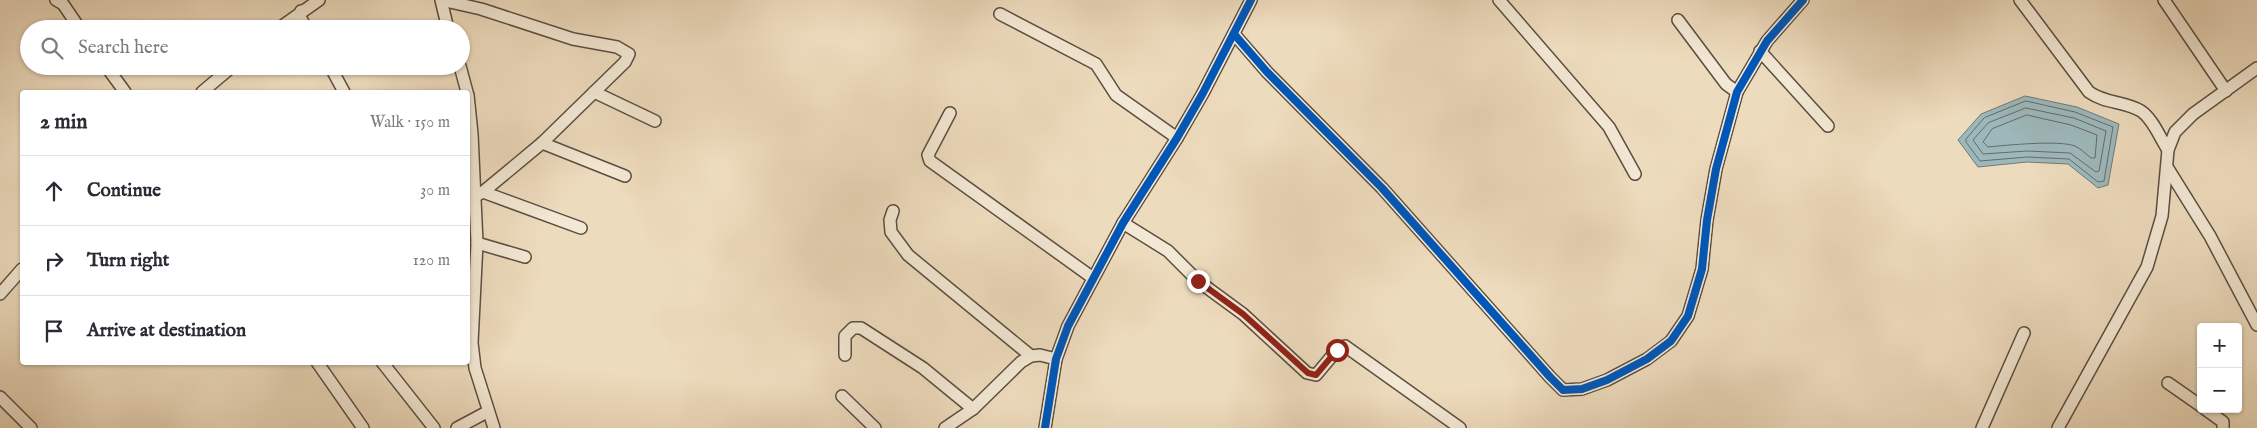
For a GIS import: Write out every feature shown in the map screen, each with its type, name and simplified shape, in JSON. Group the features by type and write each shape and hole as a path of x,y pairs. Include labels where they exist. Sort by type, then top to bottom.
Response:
{"street":[{"path":"290,20 318,0"},
{"path":"446,20 441,0 481,9 573,39 617,47 628,54 625,62 542,143 479,194"},
{"path":"1045,428 1056,360 1068,326 1123,223 1177,138 1251,0"},
{"path":"1499,0 1608,127 1635,174"},
{"path":"1234,34 1267,72 1382,188 1523,349 1563,390 1582,389 1607,380 1647,359 1671,341 1688,316 1702,269 1707,220 1716,169 1738,92 1760,51 1803,0"},
{"path":"2020,0 2090,92 2100,100 2142,112 2151,122 2168,150"},
{"path":"2164,0 2226,91"},
{"path":"63,1 75,20"},
{"path":"301,11 302,20"},
{"path":"1000,14 1096,64 1116,95 1177,138"},
{"path":"1678,20 1726,84 1738,92"},
{"path":"1760,51 1828,126"},
{"path":"2058,428 2147,267 2162,216 2168,150 2175,132 2194,114 2257,68"},
{"path":"113,75 124,90"},
{"path":"204,90 222,75"},
{"path":"335,75 343,90"},
{"path":"462,75 466,90"},
{"path":"594,92 656,121"},
{"path":"950,113 928,156 930,161 1093,278"},
{"path":"470,118 479,194 472,343 475,368 487,412 494,428"},
{"path":"542,143 625,176"},
{"path":"2166,167 2210,236 2257,326"},
{"path":"479,194 581,228"},
{"path":"894,211 890,220 891,232 908,256 1031,356"},
{"path":"1123,223 1168,251 1198,281 1243,314 1308,373 1316,375 1337,350 1345,346 1460,428"},
{"path":"477,243 525,257"},
{"path":"0,294 20,271"},
{"path":"844,355 845,336 853,328 861,328 923,368 973,409"},
{"path":"1982,428 2024,333"},
{"path":"946,428 973,409 1017,366 1031,356 1056,360"},
{"path":"319,365 364,428"},
{"path":"384,365 434,428"},
{"path":"2168,383 2197,403"},
{"path":"842,396 875,428"},
{"path":"0,397 31,428"},
{"path":"457,428 487,412"},
{"path":"2211,413 2223,422 2223,428"}],"water":[{"path":"2025,96 2077,107 2119,124 2108,185 2098,188 2068,164 2027,162 1978,167 1958,140 1981,114"}],"cycle path":[{"path":"1045,428 1056,359 1068,326 1123,223 1203,93 1251,0"},
{"path":"1234,34 1267,72 1382,188 1550,377 1563,390 1582,389 1607,380 1647,359 1671,341 1688,316 1702,269 1707,220 1716,169 1737,92 1767,41 1803,0"}],"route":[{"path":"1198,281 1243,314 1312,375 1316,375 1319,372 1337,350"}]}
